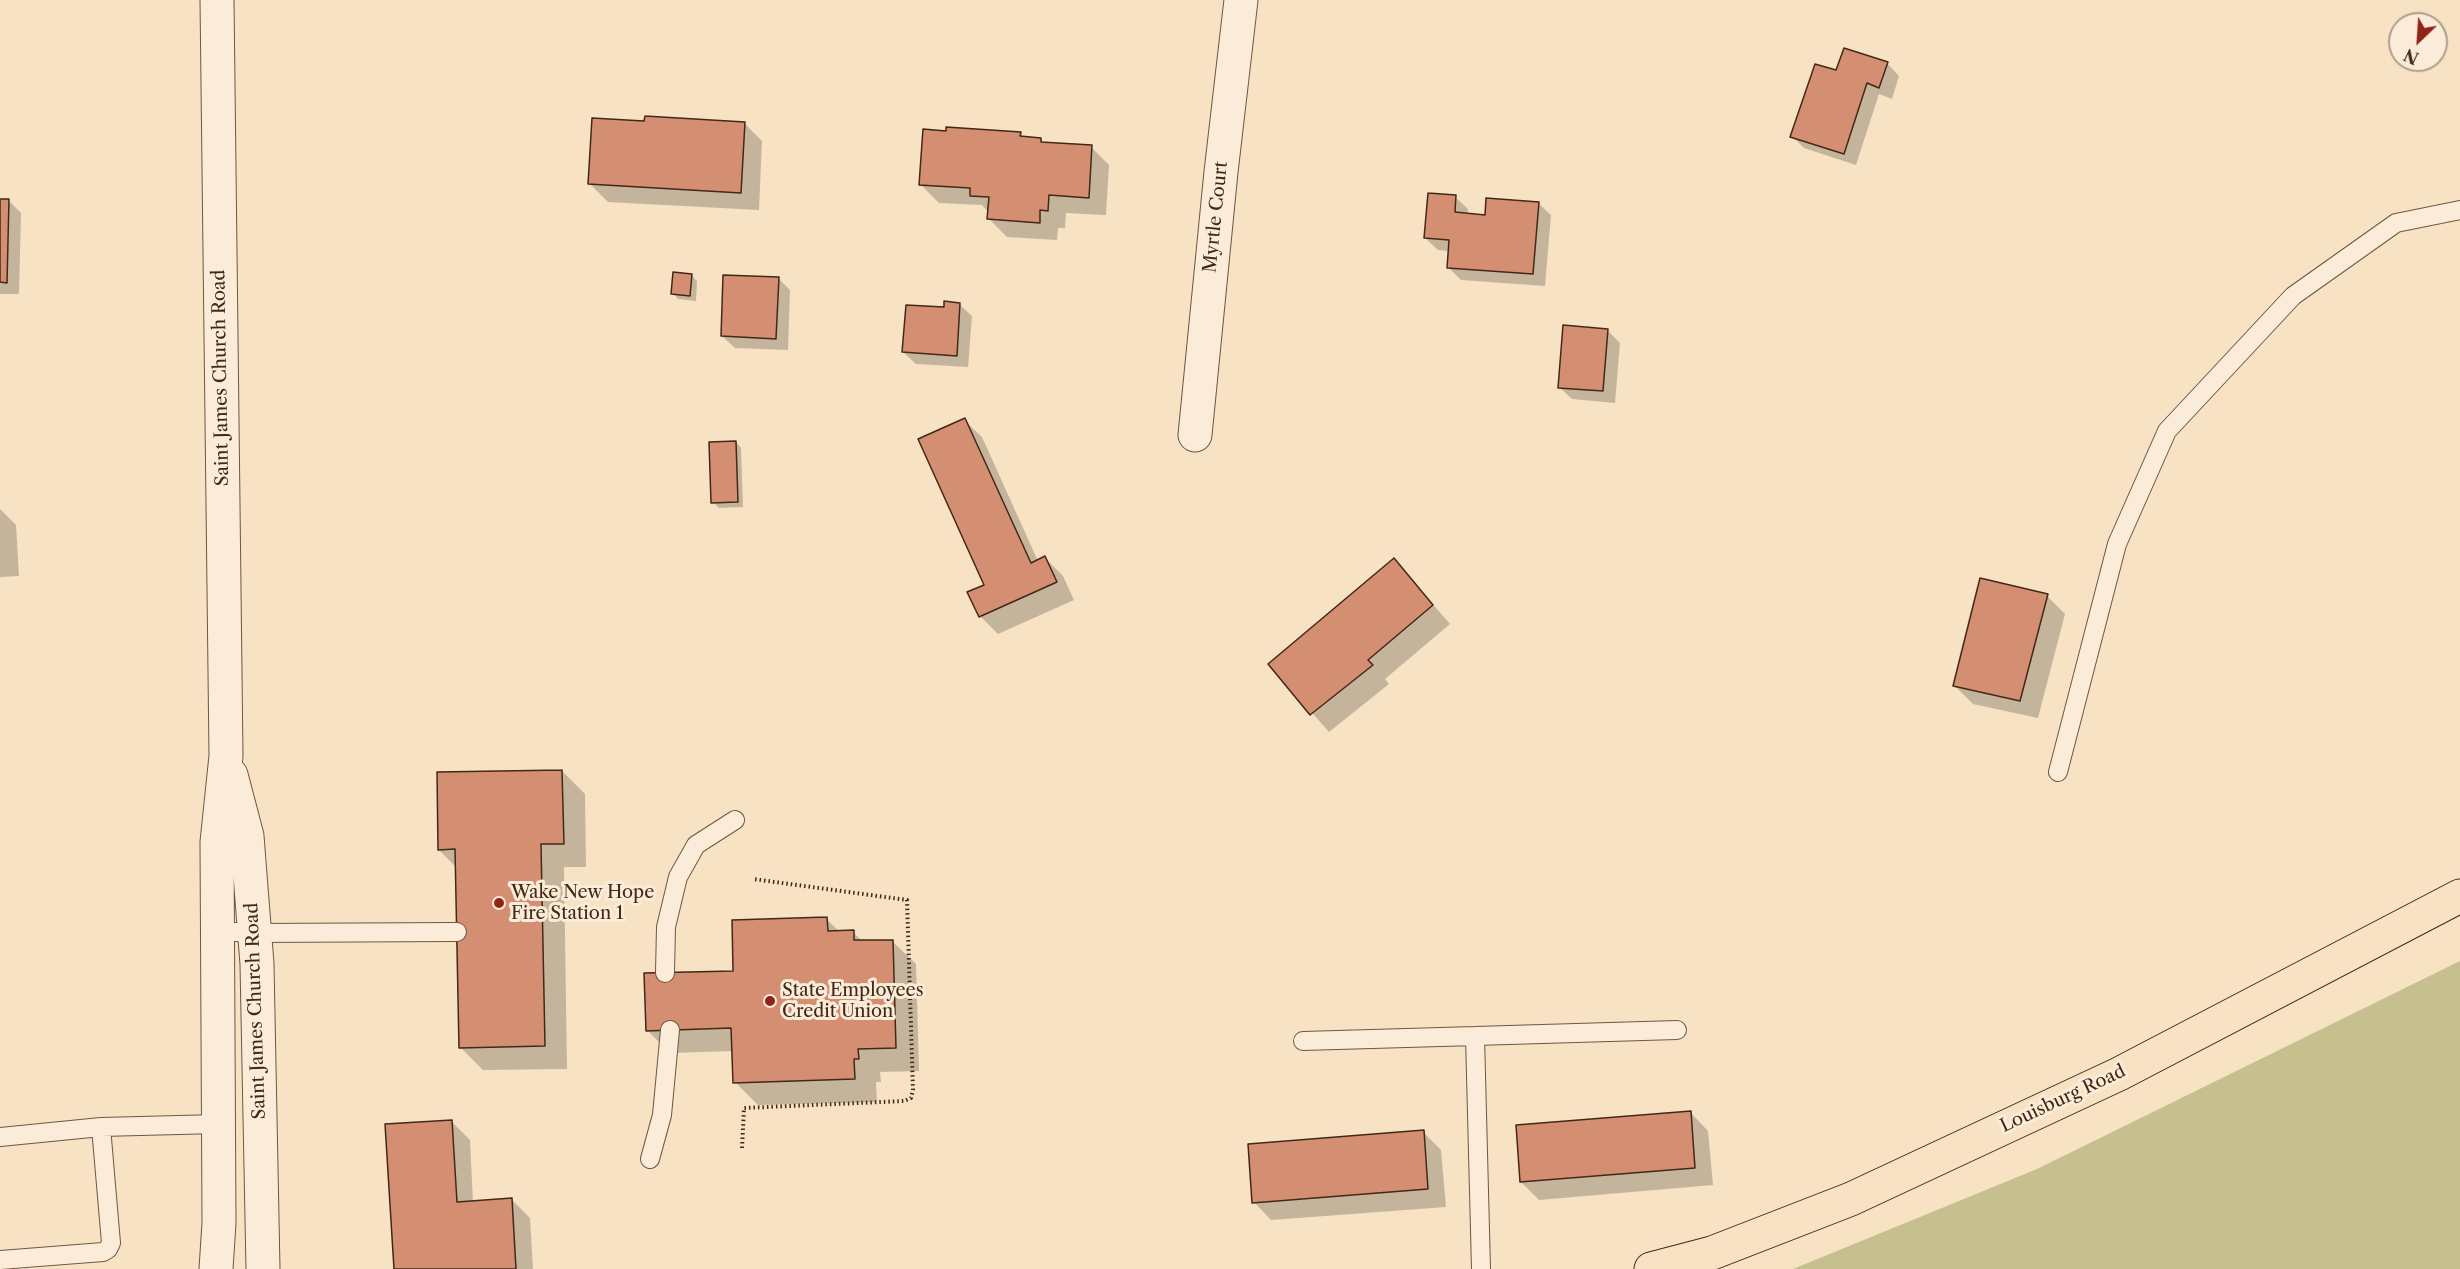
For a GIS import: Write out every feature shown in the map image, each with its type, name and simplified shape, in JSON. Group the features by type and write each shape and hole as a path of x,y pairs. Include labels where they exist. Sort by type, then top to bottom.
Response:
{"highway":[{"name":"Louisburg Road","path":"1652,1269 1712,1253 1862,1194 2119,1074 2460,896"}],"street":[{"name":"Saint James Church Road","path":"216,1269 219,1223 217,842 226,756 217,0"},
{"name":"Myrtle Court","path":"1195,435 1221,172 1241,0"},
{"name":"Saint James Church Road","path":"226,756 248,836 254,933 263,1269"}],"lane":[{"path":"2058,772 2117,544 2167,431 2293,296 2396,222 2460,210"},
{"path":"665,973 666,927 678,877 696,846 735,820"},
{"path":"216,931 254,933 457,932"},
{"path":"650,1159 662,1115 670,1030"},
{"path":"1303,1041 1677,1030"},
{"path":"1475,1036 1481,1269"},
{"path":"0,1137 101,1127 218,1125"},
{"path":"0,1260 103,1252 108,1249 111,1243 101,1127"}],"path":[{"path":"742,1148 744,1108 904,1101 911,1098 913,1090 908,900 753,879"}],"shaded area":[{"path":"2460,961 2460,1269 1793,1269 2037,1169"}],"building":[{"path":"1844,48 1888,62 1879,88 1867,83 1844,154 1790,137 1815,64 1836,70"},
{"path":"645,116 745,122 741,193 588,184 592,118 644,121"},
{"path":"946,127 1021,132 1020,136 1041,138 1041,142 1092,145 1089,198 1049,195 1048,211 1040,210 1040,223 987,219 989,197 970,196 970,188 919,185 923,129 946,131"},
{"path":"1428,193 1456,195 1455,212 1485,215 1486,198 1539,202 1533,274 1447,268 1449,240 1424,238"},
{"path":"0,199 9,199 7,283 0,282"},
{"path":"673,272 692,274 690,296 671,294"},
{"path":"723,275 779,277 776,339 721,336"},
{"path":"944,301 960,303 957,356 902,352 906,305 944,307"},
{"path":"1563,325 1608,329 1603,391 1558,388"},
{"path":"965,418 1031,563 1045,556 1057,582 979,617 967,592 984,585 918,439"},
{"path":"736,441 738,502 711,503 709,442"},
{"path":"1394,558 1433,605 1368,660 1373,665 1310,715 1268,664"},
{"path":"1980,578 2048,594 2020,701 1953,686"},
{"name":"Wake New Hope Fire Station 1","path":"562,770 564,844 541,844 545,1046 459,1048 455,849 438,850 437,772"},
{"name":"State Employees Credit Union","path":"827,917 828,931 854,930 854,940 893,940 896,1048 858,1049 859,1059 854,1059 855,1079 733,1083 731,1028 646,1031 644,973 733,971 732,920"},
{"path":"1691,1111 1695,1168 1520,1182 1516,1125"},
{"path":"452,1120 457,1202 512,1198 516,1269 394,1269 385,1124"},
{"path":"1424,1130 1428,1189 1252,1203 1248,1144"}],"place":[{"name":"Wake New Hope Fire Station 1","path":"499,903"},
{"name":"State Employees Credit Union","path":"770,1001"}]}
